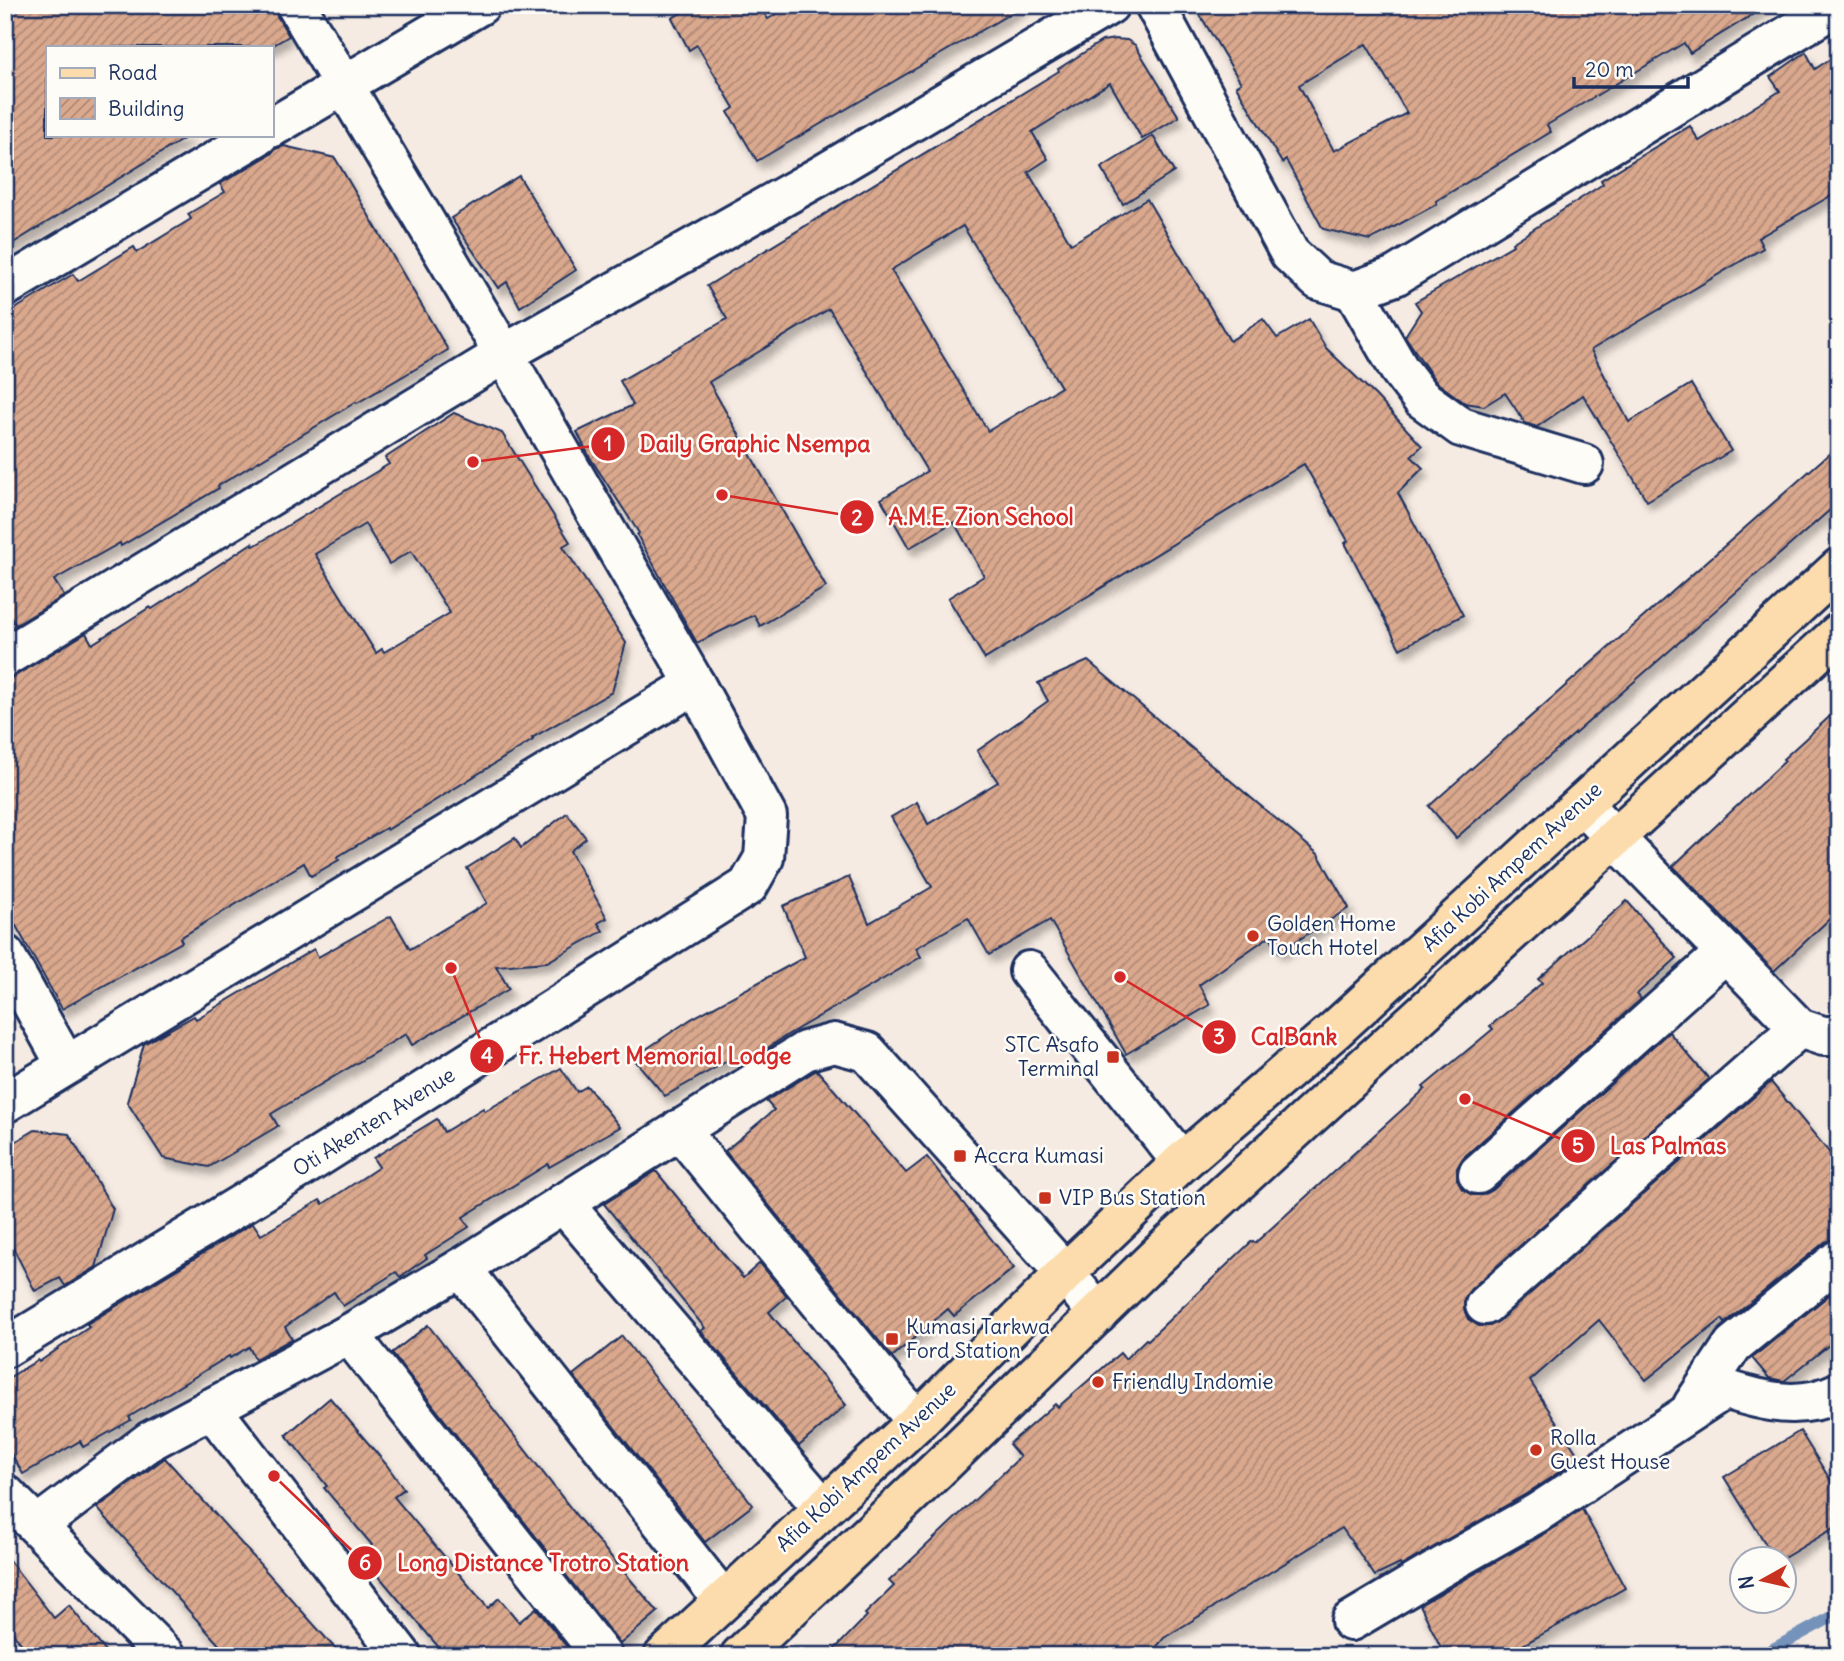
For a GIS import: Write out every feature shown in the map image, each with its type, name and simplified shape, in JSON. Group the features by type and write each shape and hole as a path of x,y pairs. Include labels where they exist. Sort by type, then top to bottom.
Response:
{"main road":[{"name":"Afia Kobi Ampem Avenue","path":"664,1656 917,1422 1065,1273 1182,1162 1336,1029 1839,568"},
{"path":"740,1656 937,1471 1159,1254 1839,633"}],"street":[{"path":"5,1103 695,684 505,354 296,5"},
{"path":"273,127 480,5"},
{"path":"5,657 505,354 820,176 1109,5"},
{"path":"1155,5 1290,254 1318,280 1354,291 1395,276 1838,5"},
{"path":"5,286 257,136"},
{"path":"1354,291 1399,369 1421,398 1461,427 1584,464"},
{"name":"Oti Akenten Avenue","path":"5,1348 306,1164 748,886 764,858 767,816 695,684"},
{"path":"1485,1305 1825,1038 1726,951 1582,804"},
{"path":"1478,1174 1726,951"},
{"path":"5,955 66,1065"},
{"path":"1030,971 1182,1162"},
{"path":"38,1525 150,1441 349,1334 461,1268 805,1052 834,1043 867,1052 1065,1273 1098,1314"},
{"path":"679,1129 917,1422"},
{"path":"563,1203 823,1508"},
{"path":"1688,1413 1733,1345 1839,1259"},
{"path":"461,1268 723,1600"},
{"path":"349,1334 602,1656"},
{"path":"1351,1622 1537,1514 1726,1389 1755,1399 1792,1405 1825,1399 1839,1392"},
{"path":"211,1408 402,1656"},
{"path":"5,1494 166,1656"}],"building":[{"path":"5,5 274,5 289,36 272,46 46,46 46,136 188,136 5,248"},
{"path":"695,5 758,5 768,19 792,5 1025,5 757,161 728,112 734,108 697,45 689,50 672,18"},
{"path":"1194,5 1768,5 1690,53 1684,43 1547,125 1551,132 1436,201 1437,204 1370,240 1323,229 1286,160 1282,163 1236,86 1241,83","holes":["1366,44 1407,113 1334,151 1299,85"]},
{"path":"1127,40 1135,45 1179,117 1142,139 1110,83 1032,132 1048,159 1028,172 1071,244 1147,199 1230,341 1263,319 1277,338 1309,319 1326,348 1376,396 1422,446 1411,456 1423,468 1398,493 1463,615 1400,649 1345,543 1348,541 1304,464 985,659 948,598 984,576 954,522 909,548 881,499 927,471 829,309 709,382 826,587 760,626 754,615 697,643 637,535 639,533 589,456 577,432 633,405 620,381 727,319 707,286 1059,71 1058,69 1102,41","holes":["963,226 1061,387 988,431 891,270"]},
{"path":"1806,52 1815,69 1839,53 1839,191 1758,238 1763,248 1591,350 1629,422 1691,384 1731,451 1647,501 1583,395 1537,427 1525,423 1505,393 1484,406 1465,403 1436,382 1405,336 1421,311 1415,302 1513,245 1512,243 1603,184 1601,180 1690,126 1699,141 1780,91 1770,77"},
{"path":"1153,136 1174,172 1123,204 1101,168"},
{"path":"284,146 335,158 448,350 356,402 121,546 120,543 54,580 64,596 16,625 5,610 5,315 73,274 78,281 134,247 137,252 191,219 188,214 225,192 220,184"},
{"path":"519,176 576,270 520,307 507,282 498,288 451,218"},
{"path":"454,413 502,433 570,542 563,546 626,643 612,692 532,738 533,740 387,830 386,828 337,857 339,860 311,876 304,863 180,938 182,942 62,1009 5,906 5,682 86,633 92,644 150,607 152,609 252,543 254,546 389,464 385,458","holes":["365,524 389,564 411,551 450,613 384,652 382,649 376,653 315,554"]},
{"path":"1839,445 1839,502 1456,838 1429,806"},
{"path":"1088,661 1318,854 1349,908 1279,952 1270,936 1199,985 1210,1005 1126,1054 1050,920 989,955 968,918 916,948 921,957 754,1057 751,1053 734,1063 731,1059 665,1096 633,1058 691,1019 805,957 783,906 849,877 869,923 932,887 891,817 917,802 928,824 998,782 977,751 1048,701 1038,683"},
{"path":"1839,708 1839,910 1774,971 1673,866"},
{"path":"567,813 586,838 570,851 607,918 598,923 603,931 547,962 496,966 509,989 412,1045 406,1034 271,1114 278,1126 209,1167 163,1158 127,1102 144,1044 194,1016 196,1019 314,949 318,957 391,916 410,949 487,903 467,868 515,838 521,848"},
{"path":"1627,901 1677,958 1637,994 1641,999 1463,1158 1457,1168 1457,1179 1462,1189 1472,1195 1483,1195 1493,1190 1669,1032 1709,1079 1471,1289 1464,1299 1468,1319 1479,1326 1490,1326 1499,1321 1771,1082 1839,1164 1839,1238 1825,1242 1725,1323 1722,1319 1646,1380 1599,1320 1530,1381 1580,1458 1526,1494 1401,1566 1400,1564 1375,1576 1342,1528 1164,1638 1149,1656 828,1656 894,1586 889,1581 1020,1457 1009,1444 1055,1404 1058,1407 1120,1353 1125,1359 1148,1340 1252,1241 1255,1243 1425,1089 1423,1087 1493,1029 1490,1026 1542,983 1538,979"},
{"path":"561,1068 577,1092 587,1086 620,1127 549,1167 548,1164 463,1217 469,1227 425,1255 427,1258 400,1277 396,1272 343,1306 334,1292 285,1327 292,1339 255,1359 249,1347 230,1358 229,1356 129,1417 131,1420 83,1447 80,1441 23,1474 5,1443 5,1380 38,1360 39,1362 89,1327 87,1324 253,1223 261,1235 320,1200 323,1204 379,1167 373,1158 437,1119 444,1132 483,1108 485,1111"},
{"path":"817,1070 906,1173 927,1157 1014,1268 954,1316 948,1309 892,1357 725,1151 774,1110 766,1101"},
{"path":"35,1130 69,1134 113,1209 96,1267 65,1286 60,1278 35,1291 5,1232 5,1148"},
{"path":"656,1171 743,1278 760,1263 787,1296 769,1312 846,1405 799,1446 701,1331 705,1328 604,1204"},
{"path":"1839,1287 1839,1337 1784,1381 1769,1378 1752,1358"},
{"path":"428,1325 580,1520 658,1612 620,1644 392,1353"},
{"path":"622,1336 753,1505 705,1542 573,1375"},
{"path":"330,1398 404,1489 394,1497 488,1608 499,1598 519,1622 536,1608 574,1656 446,1656 361,1555 372,1545 324,1488 327,1486 286,1435"},
{"path":"1800,1431 1839,1494 1839,1525 1798,1549 1798,1546 1767,1546 1724,1477"},
{"path":"165,1458 342,1656 229,1656 97,1508"},
{"path":"1582,1509 1625,1588 1523,1645 1528,1656 1445,1656 1420,1605 1548,1532"},
{"path":"5,1555 54,1618 69,1605 109,1656 31,1656 5,1623"}],"waterway":[{"path":"1760,1656 1839,1613"}],"place":[{"name":"Daily Graphic Nsempa","path":"473,462"},
{"name":"A.M.E. Zion School","path":"722,495"},
{"name":"Golden Home Touch Hotel","path":"1253,936"},
{"name":"Fr. Hebert Memorial Lodge","path":"451,968"},
{"name":"CalBank","path":"1120,977"},
{"name":"STC Asafo Terminal","path":"1113,1057"},
{"name":"Las Palmas","path":"1465,1099"},
{"name":"Accra Kumasi","path":"960,1156"},
{"name":"VIP Bus Station","path":"1045,1198"},
{"name":"Kumasi Tarkwa Ford Station","path":"892,1339"},
{"name":"Friendly Indomie","path":"1098,1382"},
{"name":"Rolla Guest House","path":"1536,1450"},
{"name":"Long Distance Trotro Station","path":"274,1476"}]}
